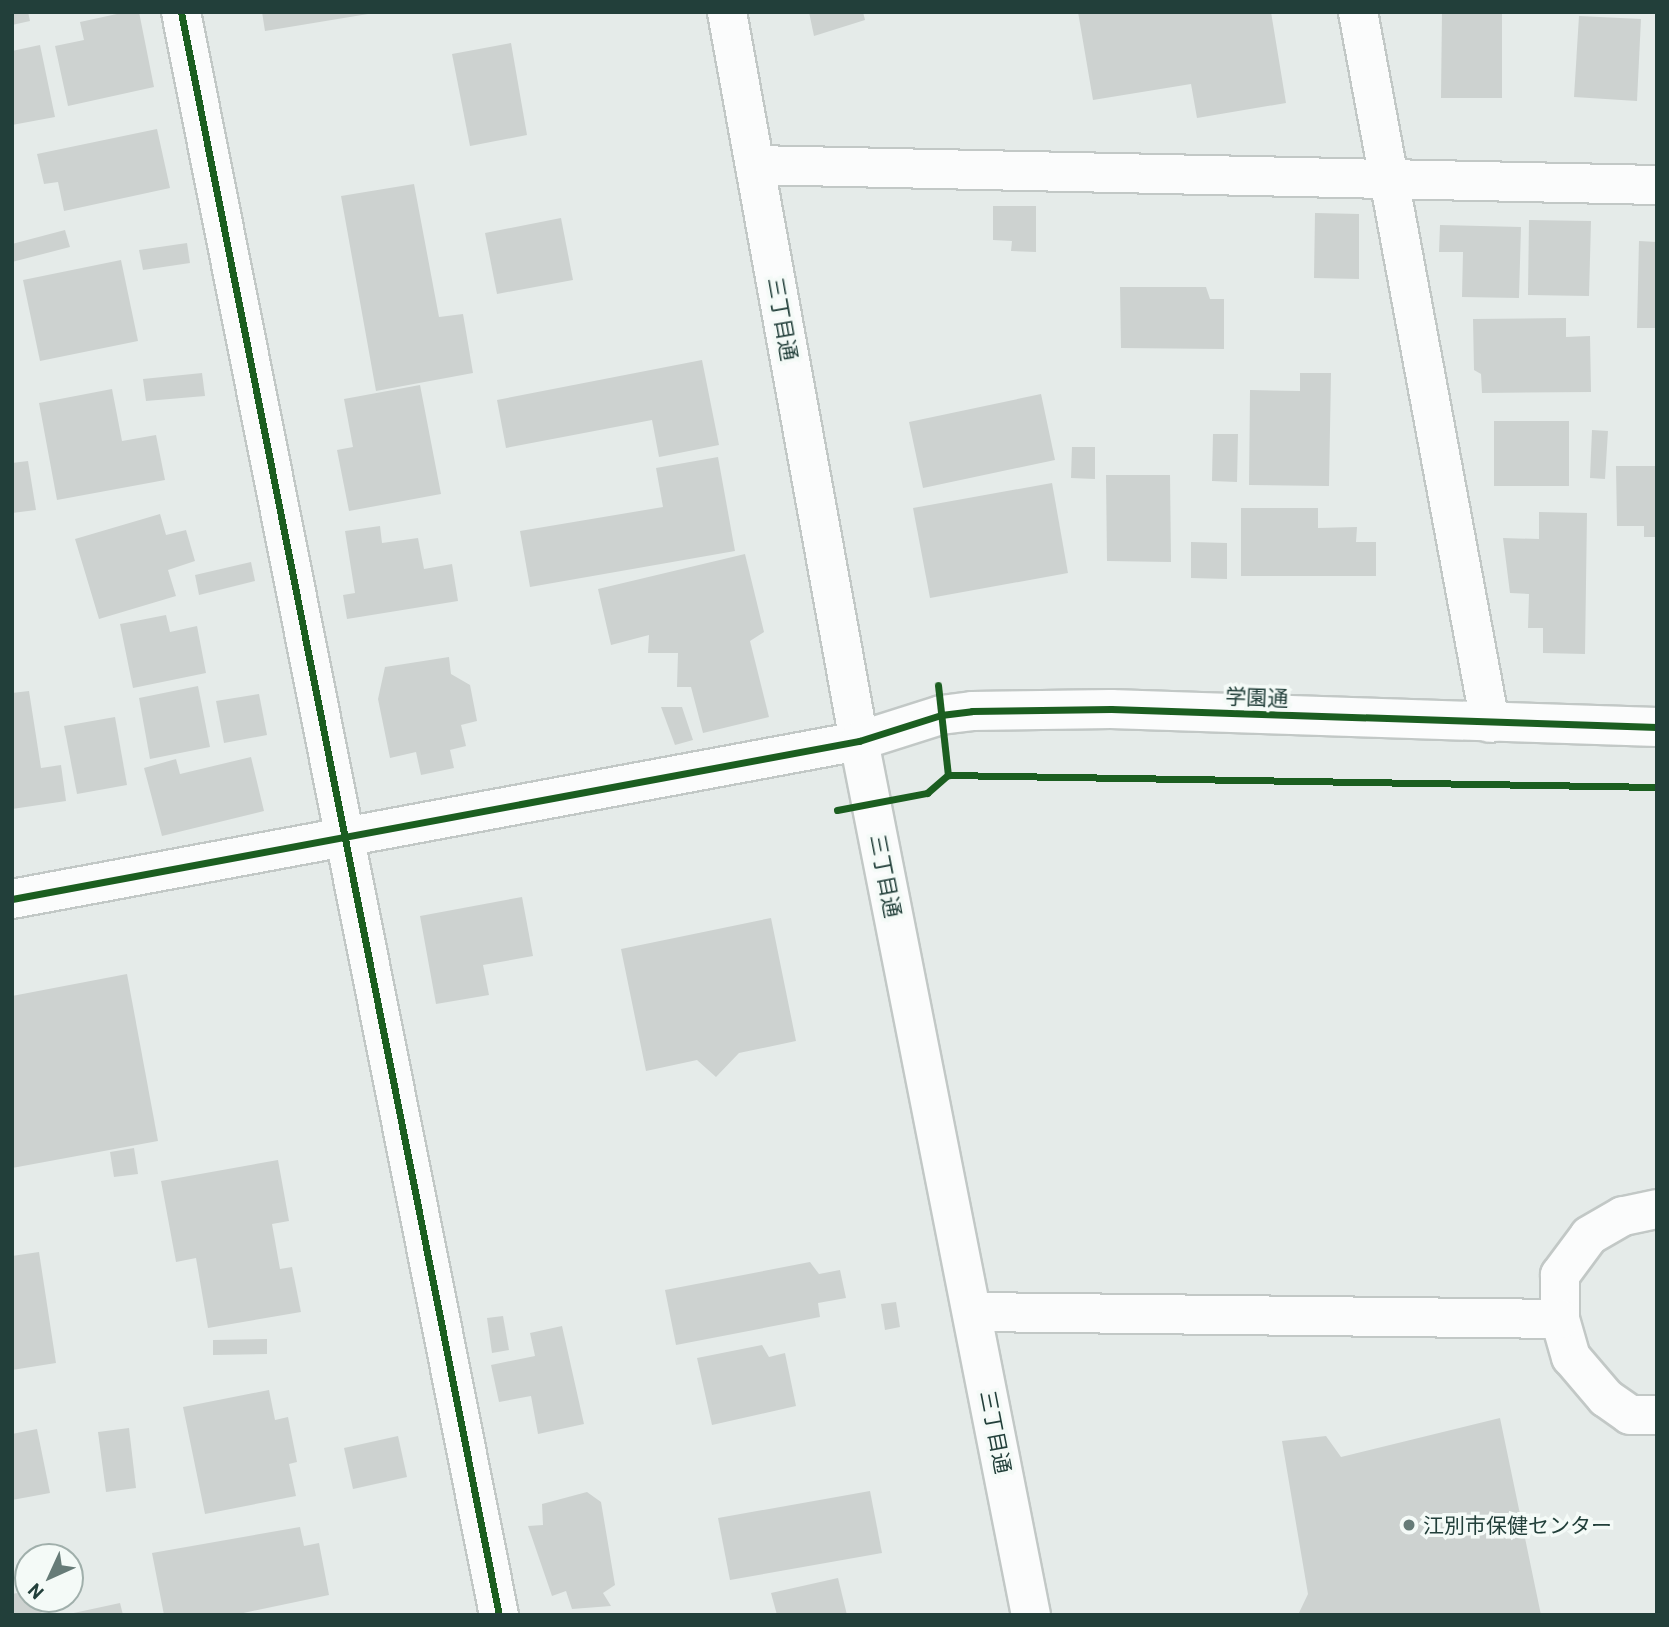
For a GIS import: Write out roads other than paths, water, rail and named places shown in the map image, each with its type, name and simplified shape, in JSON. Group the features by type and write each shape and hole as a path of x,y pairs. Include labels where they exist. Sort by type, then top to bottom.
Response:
{"street":[{"path":"181,12 499,1615"},
{"name":"三丁目通","path":"727,12 859,741 1031,1615"},
{"path":"1358,12 1393,179 1490,723"},
{"path":"755,165 1657,185"},
{"name":"学園通","path":"12,899 859,741 972,711 1111,709 1657,727"},
{"path":"1657,1209 1623,1216 1589,1236 1560,1275 1560,1319 1570,1357 1606,1398 1630,1415 1657,1415"},
{"path":"973,1312 1560,1319"}],"place":[{"name":"江別市保健センター","path":"1409,1525"}]}
